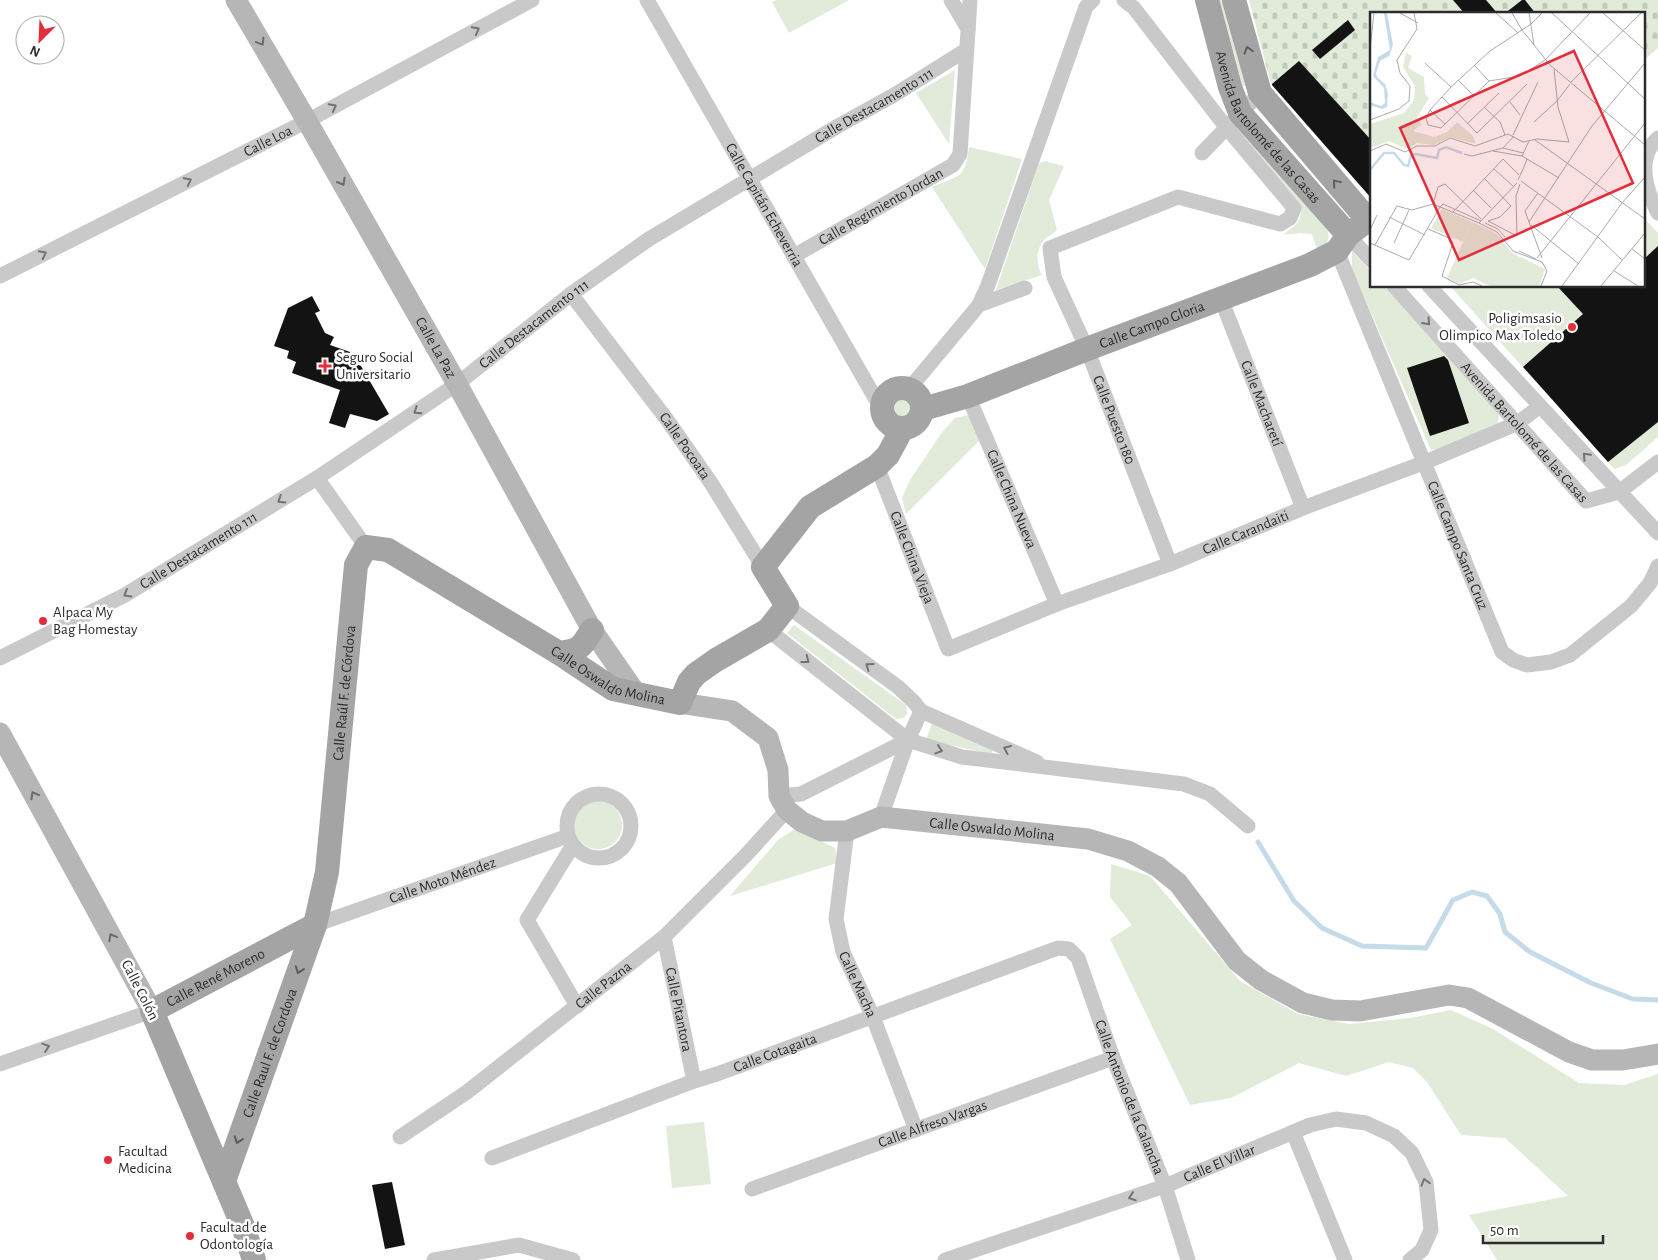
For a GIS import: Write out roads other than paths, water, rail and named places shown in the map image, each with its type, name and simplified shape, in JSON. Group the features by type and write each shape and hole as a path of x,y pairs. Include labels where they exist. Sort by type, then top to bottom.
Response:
{"main road":[{"name":"Calle La Paz","path":"236,0 457,384 592,630 637,696"},
{"name":"Avenida Bartolomé de las Casas","path":"1207,0 1230,87 1233,120 1343,243"},
{"name":"Avenida Bartolomé de las Casas","path":"1234,0 1260,93 1370,222"},
{"name":"Calle Campo Gloria","path":"923,409 968,396 1086,349 1221,300 1310,265 1370,222"},
{"path":"902,388 909,389 919,397 923,409 918,421 902,429 887,422 883,416 882,403 890,392 902,388"},
{"path":"763,567 810,507 877,466 888,455 902,429"},
{"name":"Calle Oswaldo Molina","path":"366,547 388,550 613,689 637,696 732,711 768,738 778,770 783,803 802,822 822,831 848,831 881,817 1088,840 1128,851 1158,867 1178,884 1238,961 1261,980 1303,1003 1332,1010 1360,1012 1449,995 1468,998 1569,1052 1592,1060 1623,1060 1658,1054"},
{"name":"Calle Raúl F. de Córdova","path":"315,924 327,872 356,565 366,547"},
{"name":"Calle Pocoata","path":"763,567 787,606"},
{"path":"680,703 696,674 716,660 768,630 787,606"},
{"path":"559,654 580,648 592,630"},
{"name":"Calle Colón","path":"0,733 152,1011 244,1229 254,1260"},
{"name":"Calle René Moreno","path":"152,1011 315,924"},
{"name":"Calle Raul F. de Cordova","path":"224,1181 315,924"}],"street":[{"name":"Calle Loa","path":"0,276 307,121 532,0"},
{"name":"Calle Capitán Echeverria","path":"646,0 882,410"},
{"path":"951,0 968,29"},
{"name":"Calle Regimiento Jordan","path":"794,256 953,166 960,154 970,0"},
{"path":"909,389 979,305 988,285 1086,8 1092,0"},
{"path":"1134,3 1233,120"},
{"name":"Calle Destacamento 111","path":"0,658 125,595 317,478 457,384 571,294 649,239 838,126 894,95 966,50"},
{"path":"1202,153 1260,93"},
{"name":"Calle Puesto 180","path":"1170,564 1086,349 1054,277 1050,248 1178,197 1280,224 1290,218 1294,208 1233,120"},
{"path":"1646,159 1652,143 1658,138"},
{"path":"1646,184 1658,213"},
{"name":"Avenida Bartolomé de las Casas","path":"1343,243 1370,260"},
{"name":"Calle Campo Santa Cruz","path":"1343,243 1423,463 1502,652 1512,660 1528,665 1551,662 1570,655 1631,606 1650,583 1658,566"},
{"path":"979,305 1025,288"},
{"name":"Avenida Bartolomé de las Casas","path":"1396,288 1586,501 1619,492 1431,288"},
{"name":"Calle Pocoata","path":"571,294 668,421 711,483 763,567"},
{"name":"Calle Macharetí","path":"1221,300 1304,508"},
{"name":"Calle China Nueva","path":"968,396 1056,604"},
{"name":"Calle Carandaiti","path":"948,649 1056,604 1170,564 1304,508 1423,463 1518,423 1540,406"},
{"path":"1658,462 1619,492 1658,533"},
{"name":"Calle China Vieja","path":"877,466 948,649"},
{"path":"317,478 366,547"},
{"path":"787,606 898,687 921,711 1052,768"},
{"path":"768,630 908,740 962,757 1184,784 1210,794 1248,826"},
{"path":"881,817 908,740 921,711"},
{"path":"783,803 908,740"},
{"path":"571,840 581,853 591,857 602,858 612,856 621,850 631,831 630,820 626,810 619,802 610,797 600,795 590,796 581,800 574,807 567,825 571,840 527,920 577,1006"},
{"name":"Calle Pazna","path":"400,1137 468,1092 664,937 746,855 783,803"},
{"name":"Calle Macha","path":"848,831 836,920 843,952 872,1017 916,1130"},
{"name":"Calle Moto Méndez","path":"315,924 571,840"},
{"name":"Calle Pitantora","path":"664,937 694,1081"},
{"name":"Calle Cotagaita","path":"492,1158 694,1081 1058,948"},
{"name":"Calle Antonio de la Calancha","path":"1058,948 1070,949 1078,958 1114,1058 1165,1186 1188,1260"},
{"name":"Calle René Moreno","path":"0,1064 152,1011"},
{"name":"Calle Alfreso Vargas","path":"752,1189 1114,1058"},
{"name":"Calle El Villar","path":"955,1258 1165,1186 1310,1125 1336,1119 1366,1123 1394,1136 1412,1153 1426,1182 1431,1230 1422,1250 1410,1260"},
{"path":"1293,1132 1345,1260"},
{"path":"434,1260 519,1244 573,1260"}],"waterway":[{"path":"1258,842 1294,901 1322,928 1362,946 1426,948 1453,900 1472,892 1487,896 1500,914 1505,932 1530,952 1591,983 1633,999 1658,1000"}],"place":[{"name":"Poligimsasio Olimpico Max Toledo","path":"1572,327"},
{"name":"Seguro Social Universitario","path":"325,366"},
{"name":"Alpaca My Bag Homestay","path":"43,621"},
{"name":"Facultad Medicina","path":"108,1160"},
{"name":"Facultad de Odontología","path":"190,1236"}]}
